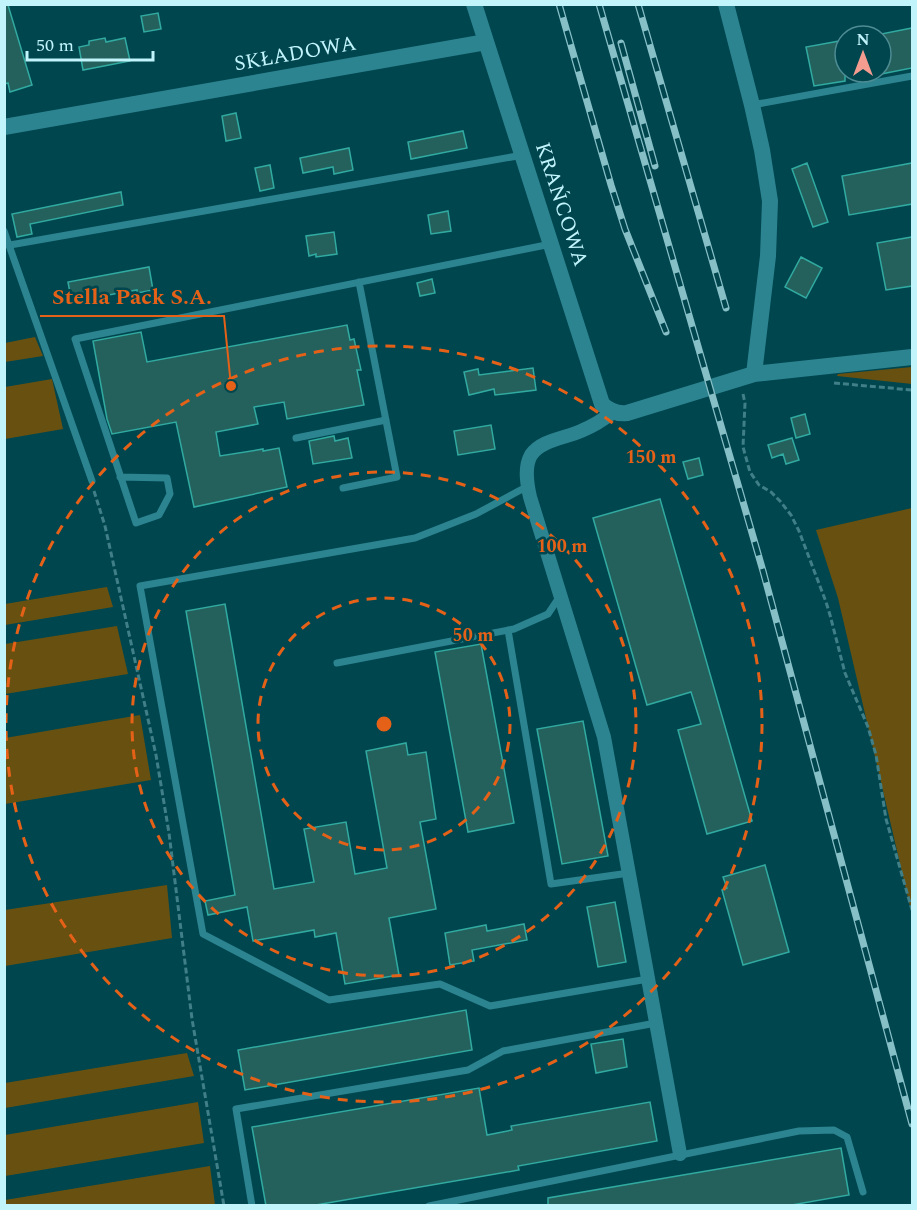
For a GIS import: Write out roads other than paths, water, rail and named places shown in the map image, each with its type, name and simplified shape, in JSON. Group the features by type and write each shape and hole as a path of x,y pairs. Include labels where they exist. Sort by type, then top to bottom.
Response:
{"street":[{"name":"KRAŃCOWA","path":"474,4 602,404 613,412"},
{"path":"726,4 752,105 770,201 768,256 746,376"},
{"name":"SKŁADOWA","path":"4,127 486,42"},
{"path":"680,1154 604,737 528,486 528,467 531,456 551,441 601,422 613,412 627,413 746,376 912,357"}],"lane":[{"path":"752,105 912,76"},
{"path":"10,245 523,155"},
{"path":"4,231 92,481"},
{"path":"120,477 166,478 170,494 159,516 136,522 120,477 75,339 551,244"},
{"path":"343,488 397,477 359,282"},
{"path":"296,438 386,420"},
{"path":"528,486 476,514 415,538 140,586 203,934 329,1000 440,984 490,1006 648,979"},
{"path":"338,663 514,629 548,614 560,596"},
{"path":"508,630 550,884 629,873"},
{"path":"252,1206 236,1109 468,1070 503,1051 656,1023"},
{"path":"429,1206 799,1131 834,1130 847,1137 863,1192"}],"railway":[{"path":"559,4 625,229 666,332"},
{"path":"599,4 763,571 912,1124"},
{"path":"638,4 726,308"},
{"path":"621,43 655,166"}],"place":[{"name":"Stella Pack S.A.","path":"231,386"}]}
